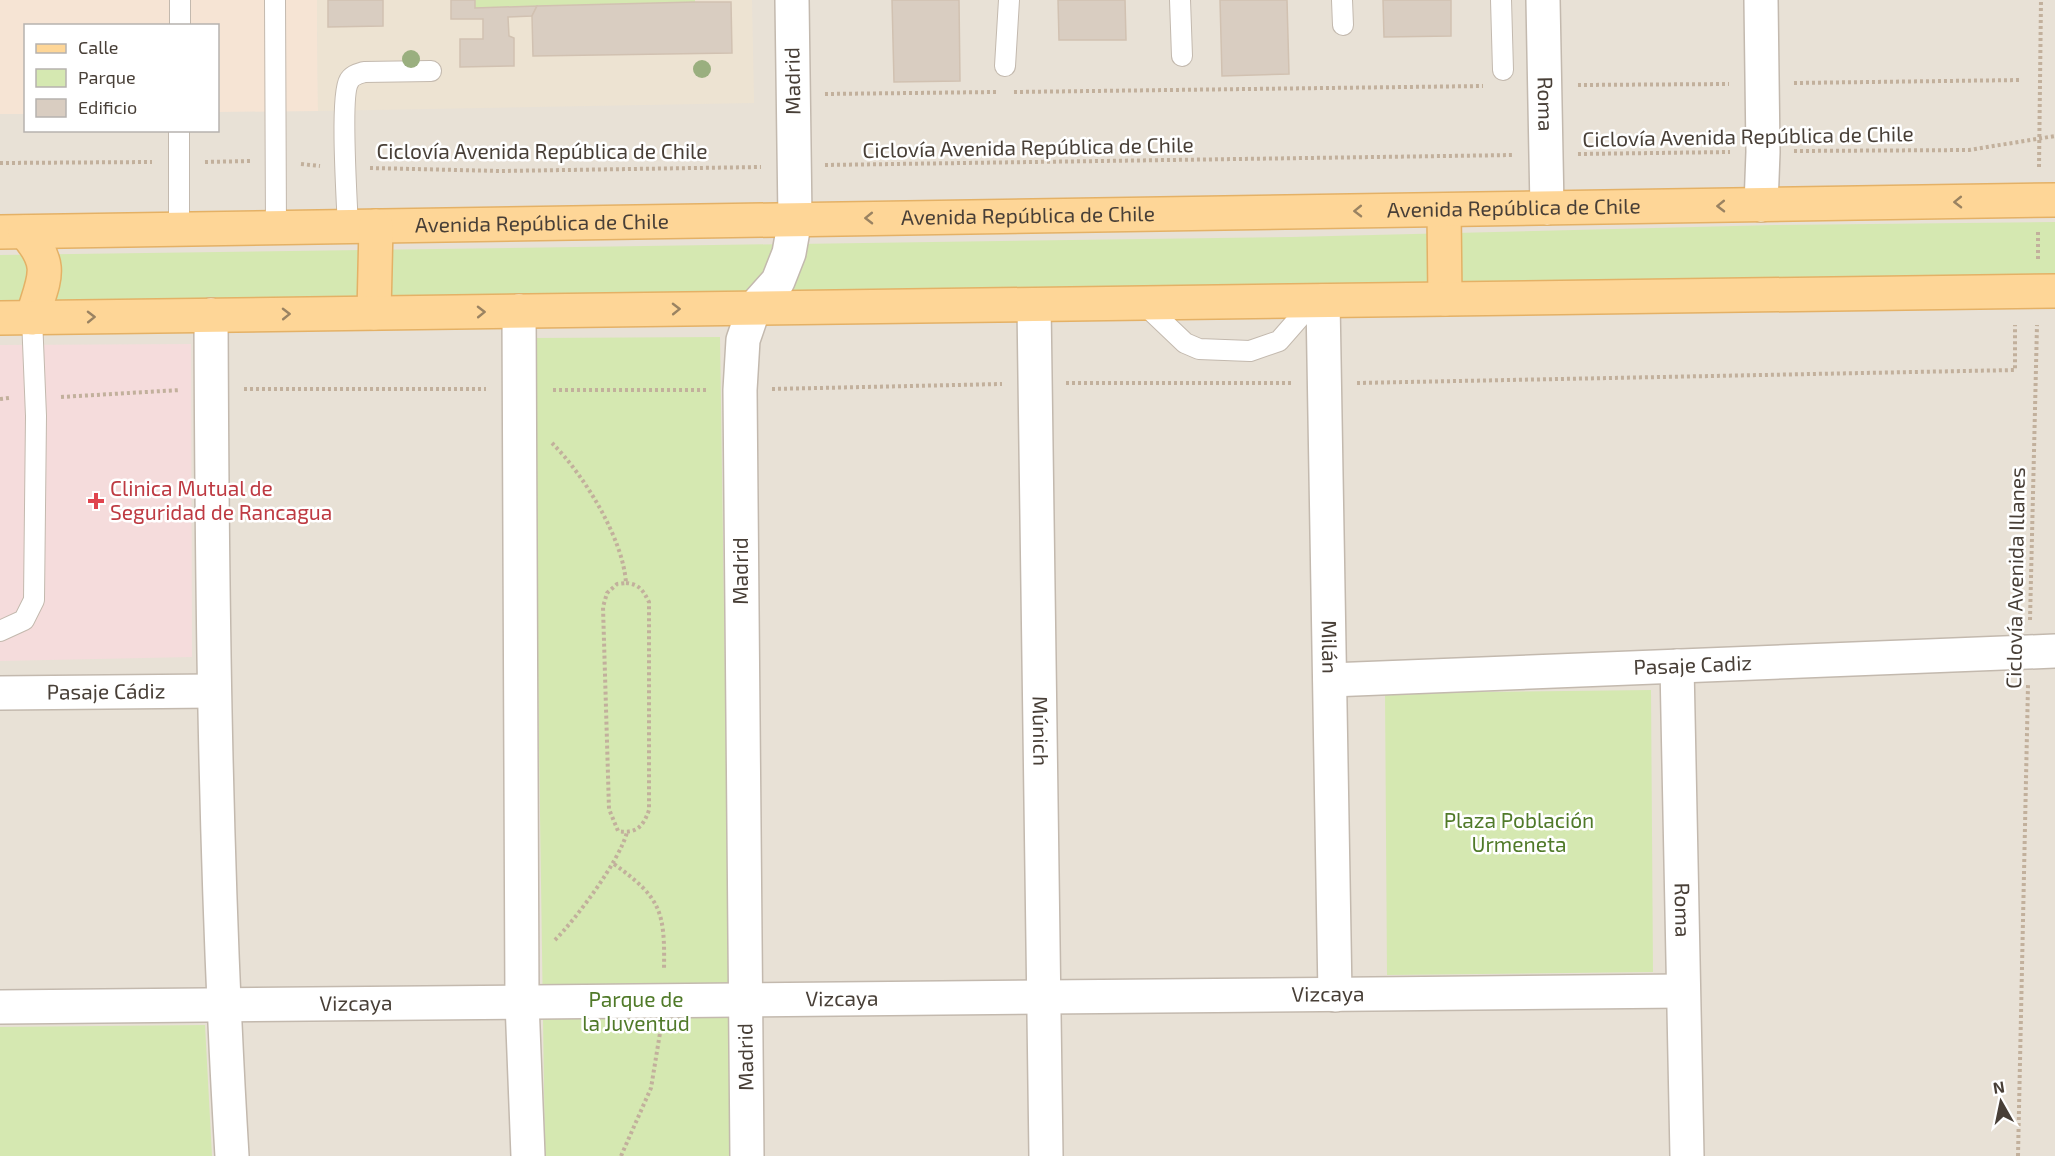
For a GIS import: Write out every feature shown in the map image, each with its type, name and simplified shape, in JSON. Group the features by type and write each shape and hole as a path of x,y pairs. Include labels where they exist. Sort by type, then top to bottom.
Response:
{"main road":[{"name":"Avenida República de Chile","path":"13,232 2046,200"},
{"path":"1444,210 1444,299"},
{"path":"362,226 374,313"},
{"path":"13,232 41,250 45,268 32,318"},
{"path":"0,318 2047,292"}],"street":[{"name":"Madrid","path":"747,1156 740,390 743,340 754,308 778,281 789,253 795,219 792,0"},
{"name":"Roma","path":"1543,0 1547,208"},
{"path":"1761,0 1763,152 1761,205"},
{"name":"Milán","path":"1319,301 1325,383 1335,994"},
{"name":"Múnich","path":"1034,305 1046,1156"},
{"path":"519,311 522,987 528,1156"},
{"path":"211,315 214,691 223,1005 232,1156"},
{"name":"Pasaje Cadiz","path":"1330,680 2042,652"},
{"name":"Roma","path":"1677,666 1687,1156"},
{"name":"Pasaje Cádiz","path":"0,693 214,691"},
{"name":"Vizcaya","path":"0,1007 223,1005 522,987 745,1000 1683,991"}],"lane":[{"path":"180,0 180,24"},
{"path":"275,0 276,229"},
{"path":"1005,66 1009,0"},
{"path":"1180,0 1182,56"},
{"path":"1342,0 1343,25"},
{"path":"1501,0 1503,70"},
{"path":"362,226 346,167 347,83 354,75 364,72 431,71"},
{"path":"179,132 179,231"},
{"path":"1143,303 1185,343 1199,349 1250,351 1279,341 1319,301"},
{"path":"0,631 24,620 34,600 35,398 32,318"}],"path":[{"name":"Ciclovía Avenida Illanes","path":"2018,1156 2042,652 2047,292 2046,200 2040,138 2041,0"},
{"path":"1544,85 2021,80"},
{"path":"793,94 1484,86"},
{"name":"Ciclovía Avenida República de Chile","path":"0,163 276,163 501,171 1546,154 1969,150 2055,136"},
{"path":"0,399 211,388 519,403 740,390 1035,383 1325,383 2015,370 2015,318"},
{"path":"519,403 580,475 601,511 625,568 626,583"},
{"path":"626,583 635,584 643,591 649,602 649,810 645,822 638,830 627,832 618,831 609,809 603,607 607,593 617,584 626,583"},
{"path":"522,987 614,864 623,847 627,832"}],"shaded area":[{"path":"0,0 2055,0 2055,1156 0,1156"},
{"path":"0,0 317,0 318,111 219,112 219,24 24,24 24,114 0,114"},
{"path":"317,0 752,0 754,103 318,111"},
{"name":"Clinica Mutual de Seguridad de Rancagua","path":"191,344 192,657 0,661 0,345"}],"green space":[{"path":"475,0 695,0 695,2 475,8"},
{"path":"2055,222 2055,274 0,305 0,255 1291,237 1775,225"},
{"name":"Parque de la Juventud","path":"720,337 732,1156 545,1156 533,338"},
{"name":"Plaza Población Urmeneta","path":"1651,690 1653,972 1387,975 1385,693"},
{"path":"205,1025 212,1156 0,1156 0,1027"}],"building":[{"path":"328,0 383,0 383,26 328,27"},
{"path":"451,0 475,0 475,8 537,6 532,16 508,17 509,36 514,38 514,66 460,67 460,39 483,39 483,19 451,19"},
{"path":"892,0 959,0 960,81 894,82"},
{"path":"1058,0 1125,0 1126,40 1059,40"},
{"path":"1220,0 1287,0 1289,74 1222,76"},
{"path":"1383,0 1451,0 1451,36 1384,37"},
{"path":"731,2 732,53 533,56 532,16 537,6"}],"place":[{"name":"Clinica Mutual de Seguridad de Rancagua","path":"96,501"}]}
